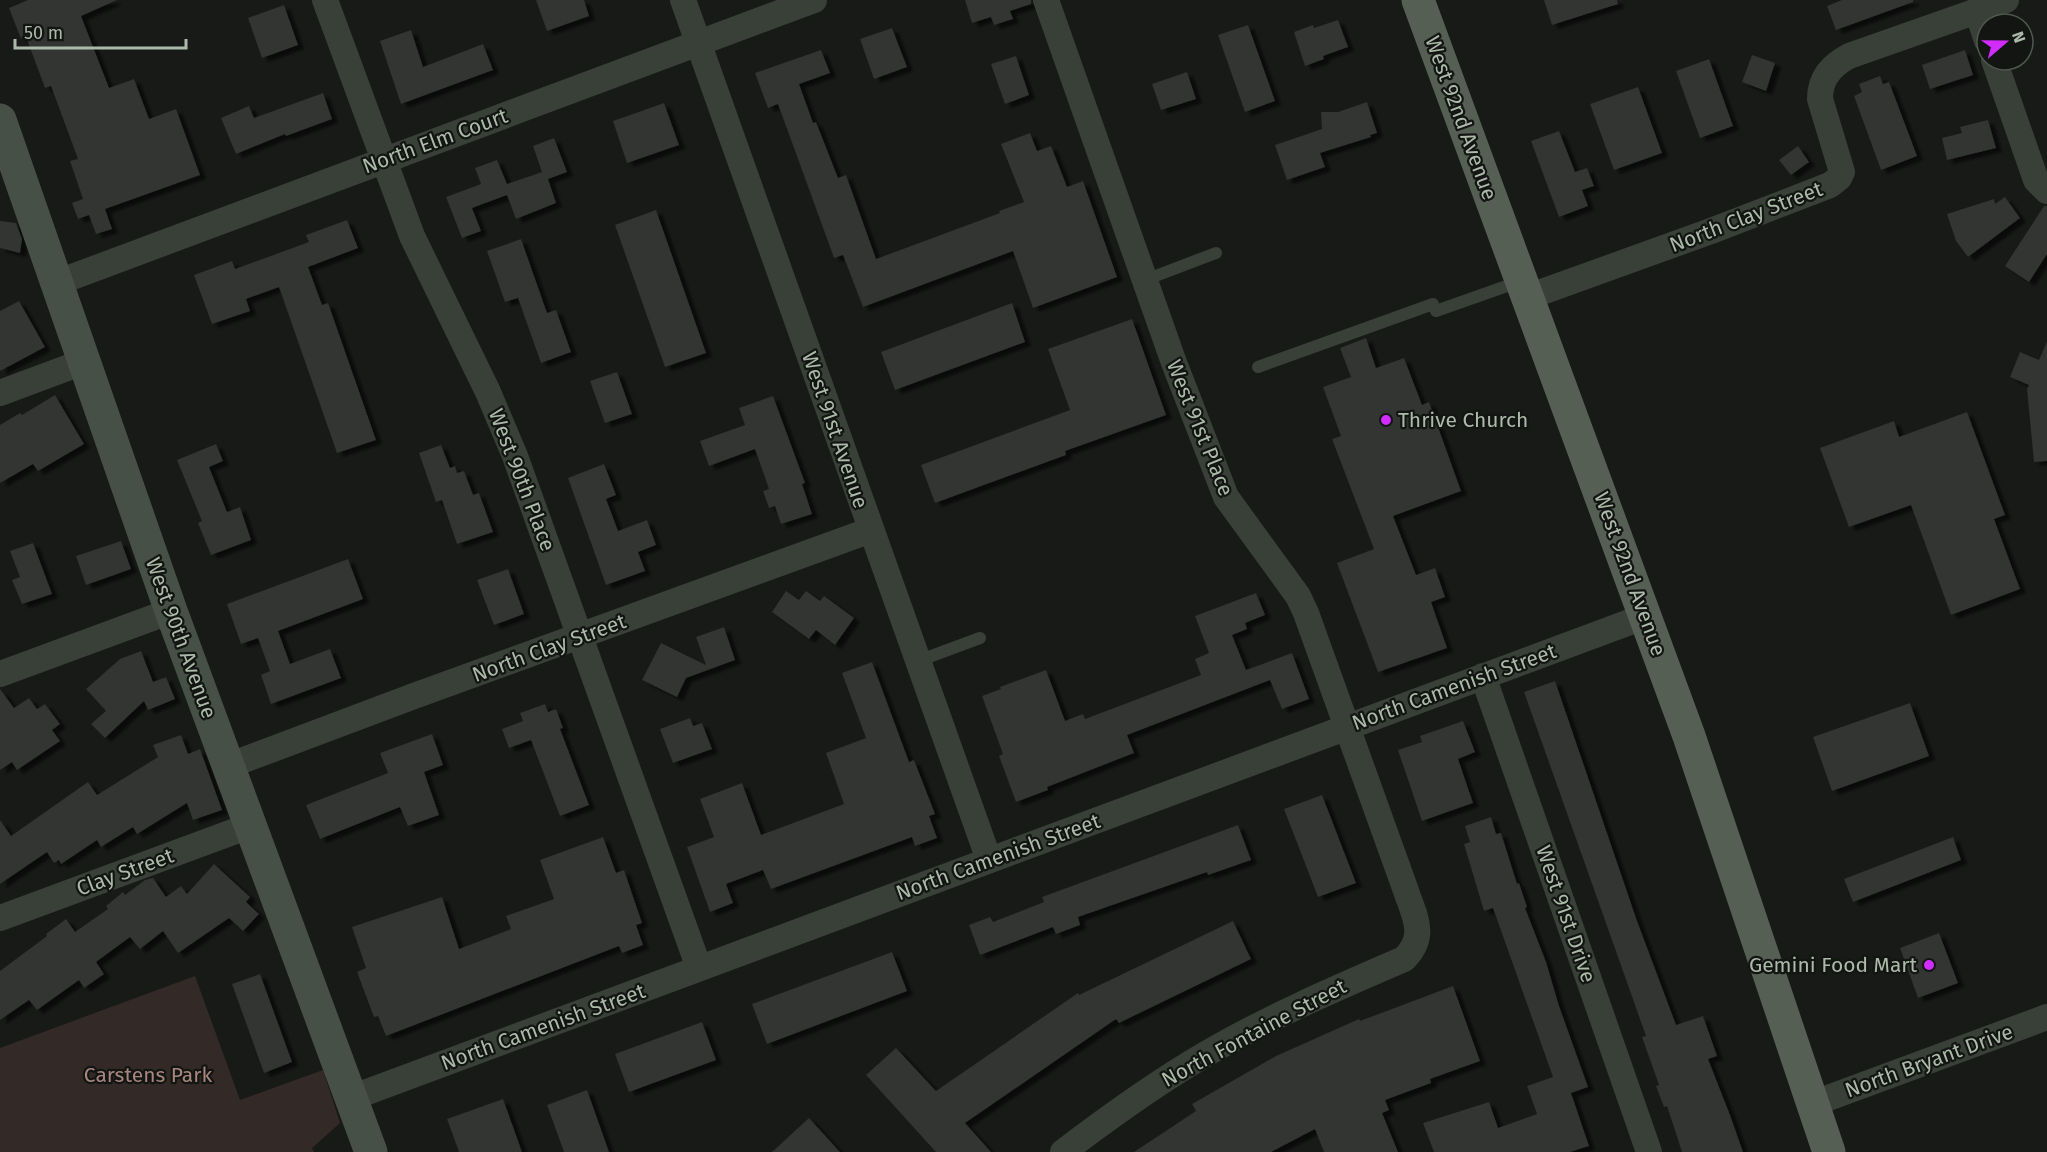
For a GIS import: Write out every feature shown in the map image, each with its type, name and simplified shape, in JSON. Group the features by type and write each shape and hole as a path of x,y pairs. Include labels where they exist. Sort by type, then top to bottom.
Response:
{"main road":[{"name":"West 92nd Avenue","path":"1418,0 1646,616 1704,779 1829,1152"}],"street":[{"name":"West 90th Place","path":"325,0 412,236 489,392 506,435 699,968"},
{"name":"West 91st Avenue","path":"683,0 989,860"},
{"name":"North Elm Court","path":"56,283 814,0"},
{"name":"West 91st Place","path":"1046,0 1173,360 1226,497 1298,596 1306,613 1411,906"},
{"name":"North Clay Street","path":"1525,289 1711,231 1830,185 1839,178 1842,172 1820,99 1820,87 1827,72 1838,62 1850,56 2006,0"},
{"path":"1998,72 2036,180 2047,190"},
{"name":"West 90th Avenue","path":"0,120 171,611 371,1152"},
{"path":"0,393 83,362"},
{"name":"North Clay Street","path":"228,766 871,530"},
{"path":"0,674 171,611"},
{"name":"North Camenish Street","path":"351,1098 1646,616"},
{"name":"West 91st Drive","path":"1483,676 1649,1152"},
{"name":"Clay Street","path":"0,918 249,826"},
{"name":"North Fontaine Street","path":"1063,1152 1153,1086 1207,1053 1327,992 1404,959 1413,950 1418,938 1411,906"},
{"name":"North Bryant Drive","path":"1812,1104 2047,1017"}],"lane":[{"path":"1145,280 1215,253"},
{"path":"1258,367 1434,308 1525,289"},
{"path":"918,662 980,638"}],"green space":[{"name":"Carstens Park","path":"195,976 240,1100 323,1070 340,1123 312,1148 314,1152 0,1152 0,1048"}],"building":[{"path":"28,0 117,0 81,16 109,88 134,79 149,119 176,109 200,175 105,209 112,229 96,234 89,215 78,219 72,203 83,199 70,161 78,159 51,86 45,88 26,37 21,39 9,8"},
{"path":"536,0 584,0 589,16 547,31"},
{"path":"965,0 1031,0 1031,4 1010,11 1013,19 994,25 991,17 972,23"},
{"path":"1544,0 1617,0 1618,4 1552,25"},
{"path":"1842,0 1913,0 1913,2 1836,30 1827,6"},
{"path":"284,5 298,45 262,58 248,18"},
{"path":"1338,20 1348,47 1323,56 1324,59 1305,66 1294,32"},
{"path":"1248,25 1275,101 1245,112 1218,35"},
{"path":"892,28 907,67 874,79 860,39"},
{"path":"411,30 423,67 483,44 493,70 401,104 380,41"},
{"path":"821,50 830,73 799,84 813,123 816,122 838,178 846,175 876,259 1024,202 1001,144 1030,133 1037,151 1051,146 1067,187 1083,181 1117,277 1033,308 1013,251 863,307 843,255 834,258 778,104 768,108 755,73"},
{"path":"1965,50 1973,75 1930,89 1922,65"},
{"path":"1752,55 1775,63 1766,91 1742,82"},
{"path":"1016,56 1029,95 1005,104 991,64"},
{"path":"1709,59 1733,126 1700,138 1676,71"},
{"path":"1187,72 1196,99 1161,110 1152,84"},
{"path":"1880,76 1883,84 1889,82 1917,156 1881,170 1854,96 1862,92 1859,84"},
{"path":"1638,87 1662,153 1614,170 1590,104"},
{"path":"323,93 332,119 286,136 285,134 236,154 221,118 249,106 254,118"},
{"path":"1367,102 1377,133 1320,153 1325,167 1287,180 1275,145 1322,129 1321,112 1338,112"},
{"path":"664,103 679,145 627,163 613,121"},
{"path":"1988,120 1996,148 1947,160 1942,138 1962,133 1960,127"},
{"path":"1559,131 1575,172 1587,168 1594,186 1582,190 1588,206 1559,217 1531,141"},
{"path":"554,138 567,172 548,179 556,203 516,219 507,195 472,208 481,231 462,238 446,197 481,184 475,168 497,160 507,184 542,172 533,146"},
{"path":"1798,146 1809,162 1791,175 1779,160"},
{"path":"2005,197 2020,218 1968,257 1956,241 1947,214 1994,199 1995,204"},
{"path":"2044,206 2047,206 2047,254 2029,282 2005,266"},
{"path":"656,210 706,353 665,367 615,225"},
{"path":"347,220 358,248 308,267 322,305 328,303 376,440 337,453 279,287 246,299 250,311 212,324 194,275 232,261 235,269 309,242 306,235"},
{"path":"0,221 16,223 22,239 20,253 0,248"},
{"path":"521,239 547,313 556,310 571,352 541,363 518,298 505,302 487,251"},
{"path":"19,301 45,347 0,371 0,311"},
{"path":"1012,303 1025,342 895,390 881,352"},
{"path":"1132,319 1166,415 1065,451 1066,455 935,503 921,465 1070,410 1048,349"},
{"name":"Thrive Church","path":"1366,338 1376,368 1404,358 1422,405 1429,402 1461,491 1393,516 1416,575 1435,568 1445,597 1431,602 1447,648 1378,672 1337,563 1374,549 1332,439 1341,436 1323,387 1351,377 1340,348"},
{"path":"2047,342 2047,461 2034,462 2027,389 2029,385 2010,377 2020,352 2039,360"},
{"path":"617,372 632,414 605,423 590,381"},
{"path":"55,395 84,444 38,471 33,464 0,483 0,425"},
{"path":"773,396 805,483 802,484 812,514 781,524 775,506 769,508 763,491 769,489 755,449 709,466 700,441 745,425 739,408"},
{"path":"1967,412 2005,515 1994,519 2020,589 1951,615 1911,505 1849,527 1820,448 1894,421 1899,437"},
{"path":"216,444 223,461 209,467 227,512 240,507 251,540 211,555 198,523 202,521 177,460"},
{"path":"441,445 450,468 455,466 457,473 464,471 473,495 479,493 493,532 457,544 442,500 436,502 419,453"},
{"path":"604,464 616,495 606,499 618,531 647,520 656,545 638,552 645,571 606,585 568,478"},
{"path":"121,541 131,569 86,585 76,556"},
{"path":"33,543 52,594 22,604 12,580 20,577 10,551"},
{"path":"348,559 363,599 278,631 290,664 330,649 341,678 271,704 261,675 270,671 258,638 241,644 227,604"},
{"path":"508,569 524,614 494,625 477,580"},
{"path":"786,591 799,600 806,591 820,601 824,596 854,618 835,645 816,630 809,639 772,612"},
{"path":"1256,593 1265,615 1245,623 1247,629 1232,635 1246,670 1292,653 1309,699 1282,709 1270,680 1127,735 1134,753 1047,787 1048,790 1016,802 999,756 1003,754 982,696 1046,670 1065,721 1083,714 1085,719 1201,675 1195,659 1209,653 1195,616"},
{"path":"724,627 735,660 686,678 677,697 642,680 661,643 706,665 696,637"},
{"path":"141,651 153,682 166,677 175,699 148,710 144,701 105,738 91,724 106,711 86,689 120,659"},
{"path":"872,662 909,762 914,760 935,814 929,816 937,838 915,846 912,837 771,889 763,870 726,884 733,903 710,912 687,847 714,837 700,799 742,783 761,835 844,804 826,753 866,738 842,673"},
{"path":"1555,681 1637,921 1676,1025 1703,1016 1717,1056 1708,1059 1743,1152 1682,1152 1667,1106 1664,1107 1656,1086 1659,1085 1642,1037 1646,1036 1524,692"},
{"path":"0,689 14,708 29,698 37,709 45,704 60,724 52,730 60,741 17,770 12,762 0,770"},
{"path":"1910,703 1929,756 1832,791 1813,737"},
{"path":"545,704 548,712 556,709 563,728 560,729 589,805 560,816 531,740 509,748 502,729 523,721 520,713"},
{"path":"690,718 693,726 702,723 712,749 673,763 660,729"},
{"path":"1463,721 1475,752 1458,759 1473,803 1422,821 1398,750 1422,742 1420,736"},
{"path":"432,734 443,765 424,772 439,815 408,826 400,807 320,839 306,805 388,773 380,753"},
{"path":"181,735 188,754 200,749 222,810 193,820 187,803 137,834 133,827 101,847 97,840 61,864 59,860 54,863 47,852 0,884 0,820 11,836 88,782 97,795 158,757 153,745"},
{"path":"1322,795 1356,883 1318,897 1284,809"},
{"path":"1491,817 1496,834 1501,833 1517,884 1519,883 1527,907 1525,908 1546,962 1588,1087 1571,1093 1589,1146 1570,1152 1434,1152 1423,1123 1489,1102 1498,1128 1537,1114 1527,1086 1553,1077 1493,908 1484,911 1464,844 1470,842 1465,826"},
{"path":"1238,825 1251,860 1208,875 1207,872 1078,917 1080,925 1056,934 1053,927 980,955 969,925 990,917 993,922 1044,902 1042,897"},
{"path":"603,837 616,873 624,870 642,923 636,925 643,945 622,953 619,946 386,1036 378,1016 374,1017 357,972 366,968 352,927 442,897 459,949 511,929 506,916 554,899 540,860"},
{"path":"1953,837 1961,860 1853,902 1844,879"},
{"path":"214,864 250,897 246,902 259,914 243,931 229,918 178,953 163,931 140,949 130,937 96,962 104,974 84,988 79,980 37,1010 29,1000 0,1020 0,971 66,919 75,932 108,909 106,906 123,892 125,895 145,880 153,878 166,897 181,886 187,894"},
{"path":"1233,921 1251,959 1119,1023 1116,1019 965,1123 991,1152 936,1152 866,1075 896,1048 936,1091 1078,993 1079,995"},
{"name":"Gemini Food Mart","path":"1939,933 1958,983 1918,998 1900,948"},
{"path":"892,952 907,991 767,1044 752,1004"},
{"path":"260,974 292,1062 264,1073 232,984"},
{"path":"1453,986 1480,1061 1430,1079 1431,1083 1385,1100 1389,1110 1382,1113 1398,1152 1324,1152 1315,1129 1271,1152 1134,1152 1196,1111 1192,1104 1276,1056 1359,1019 1360,1021"},
{"path":"702,1022 716,1060 629,1092 615,1054"},
{"path":"587,1090 609,1152 564,1152 547,1105"},
{"path":"503,1099 522,1152 459,1152 447,1119"},
{"path":"809,1118 840,1152 772,1152"}],"place":[{"name":"Thrive Church","path":"1386,420"},
{"name":"Gemini Food Mart","path":"1929,965"}]}
